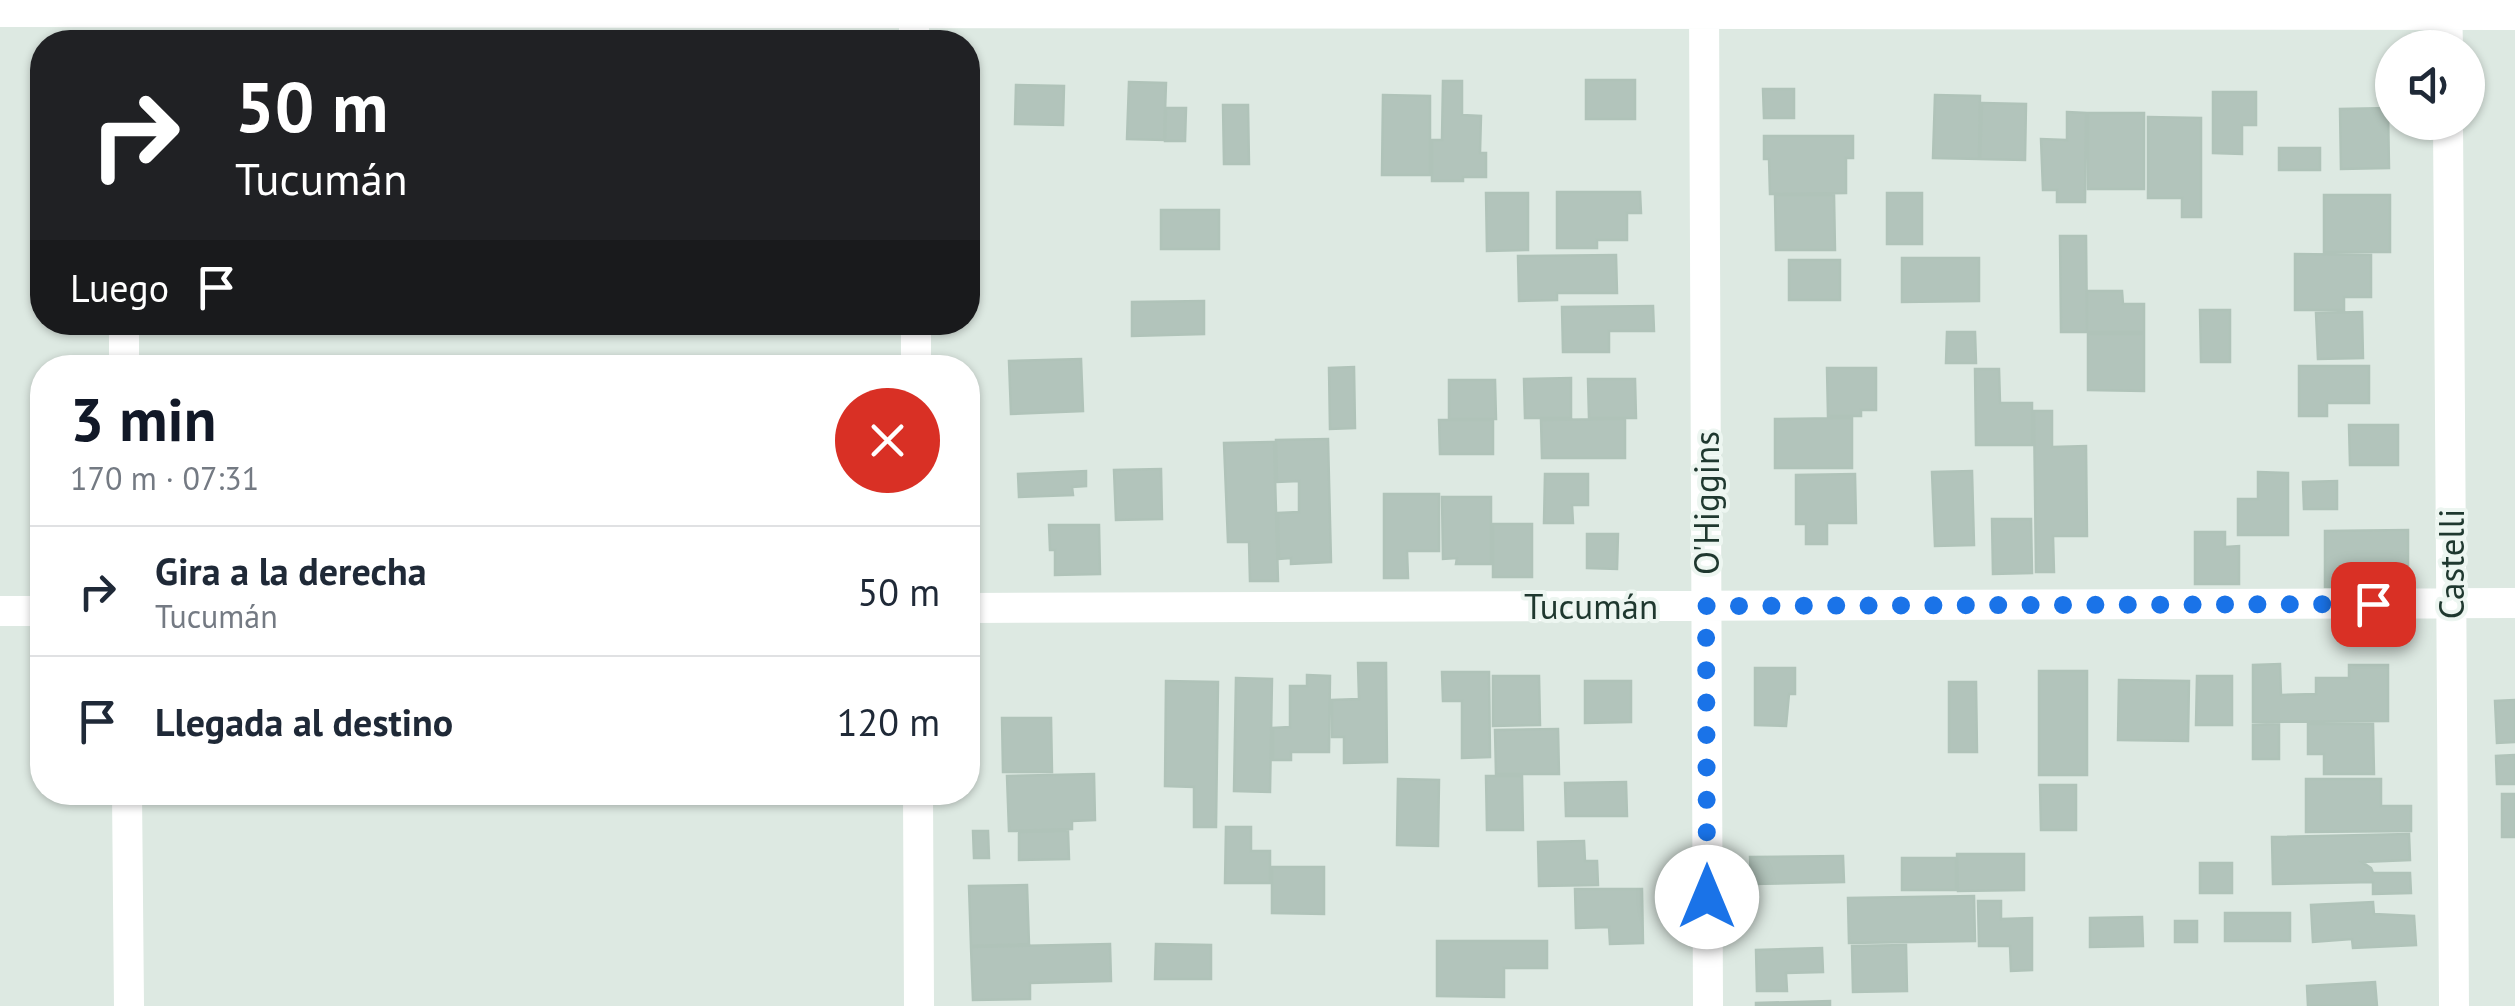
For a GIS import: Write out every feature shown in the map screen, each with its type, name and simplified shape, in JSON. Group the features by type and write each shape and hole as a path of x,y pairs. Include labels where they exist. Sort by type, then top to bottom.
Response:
{"street":[{"path":"0,12 122,18 914,19 1704,7 2448,8 2515,16"},
{"name":"O'Higgins","path":"1704,7 1708,1006"},
{"name":"Castelli","path":"2448,140 2454,1006"},
{"name":"Tucumán","path":"980,608 2515,603"},
{"path":"0,611 30,611"},
{"path":"127,805 129,1006"},
{"path":"918,805 919,1006"}],"building":[{"path":"1586,80 1635,80 1635,119 1586,119"},
{"path":"1443,81 1462,81 1462,115 1481,116 1480,153 1486,153 1486,177 1432,181 1432,140 1442,140"},
{"path":"1129,82 1166,83 1164,140 1127,139"},
{"path":"1016,85 1064,86 1063,125 1015,124"},
{"path":"1763,89 1794,89 1794,118 1764,118"},
{"path":"2213,92 2256,92 2256,125 2242,125 2242,154 2213,153"},
{"path":"1383,95 1430,96 1430,175 1382,175"},
{"path":"1935,95 1980,96 1979,159 1933,158"},
{"path":"1982,103 2026,104 2025,160 1980,159"},
{"path":"1223,105 1248,105 1249,164 1224,164"},
{"path":"1166,108 1186,108 1185,141 1165,141"},
{"path":"2375,108 2375,140 2389,140 2389,168 2341,169 2340,109"},
{"path":"2067,112 2086,113 2085,202 2057,202 2057,190 2043,190 2041,139 2067,140"},
{"path":"2088,113 2144,113 2144,189 2088,189"},
{"path":"2148,117 2201,118 2201,217 2182,217 2182,198 2148,198"},
{"path":"1764,136 1853,136 1853,158 1846,158 1846,193 1770,194"},
{"path":"2279,148 2320,148 2320,170 2279,170"},
{"path":"1557,192 1640,192 1641,213 1627,213 1627,240 1597,240 1597,248 1557,248"},
{"path":"1486,193 1528,193 1528,250 1487,251"},
{"path":"1887,193 1922,193 1922,244 1887,244"},
{"path":"1775,195 1834,195 1835,250 1776,250"},
{"path":"2324,195 2390,195 2390,252 2324,252"},
{"path":"1161,210 1219,210 1219,249 1161,249"},
{"path":"2060,236 2086,236 2087,332 2061,332"},
{"path":"2295,254 2371,255 2371,297 2344,297 2344,310 2295,310"},
{"path":"1616,255 1617,293 1557,293 1557,300 1519,301 1518,256"},
{"path":"1902,258 1979,258 1979,301 1902,302"},
{"path":"1789,260 1840,260 1840,300 1789,300"},
{"path":"2087,291 2122,291 2123,304 2144,304 2144,332 2087,332"},
{"path":"1204,301 1204,334 1132,336 1132,302"},
{"path":"1653,306 1654,331 1609,331 1609,352 1563,352 1562,307"},
{"path":"2200,310 2230,310 2230,362 2201,362"},
{"path":"2362,312 2363,358 2318,359 2316,313"},
{"path":"1947,332 1975,332 1976,363 1946,363"},
{"path":"2088,334 2144,334 2144,391 2088,390"},
{"path":"1081,359 1083,411 1011,414 1009,361"},
{"path":"2299,366 2369,366 2369,403 2327,403 2327,416 2299,416"},
{"path":"1354,367 1355,428 1330,429 1329,368"},
{"path":"1827,368 1876,368 1876,410 1861,410 1861,416 1828,416"},
{"path":"1975,369 1999,369 2000,403 2032,403 2032,445 1976,445"},
{"path":"1571,378 1571,418 1525,418 1524,379"},
{"path":"1588,379 1635,379 1636,418 1589,418"},
{"path":"1449,380 1495,380 1496,419 1449,419"},
{"path":"2034,411 2052,411 2052,447 2086,446 2087,536 2053,536 2054,572 2036,572"},
{"path":"1852,418 1852,468 1775,468 1775,419"},
{"path":"1625,419 1625,458 1542,458 1541,420"},
{"path":"1439,420 1493,420 1493,454 1440,454"},
{"path":"2349,425 2398,425 2398,465 2350,465"},
{"path":"1328,439 1331,562 1291,564 1291,558 1279,559 1278,513 1299,512 1299,481 1277,482 1276,440"},
{"path":"1274,442 1278,581 1250,581 1249,542 1228,542 1224,443"},
{"path":"1161,469 1162,519 1116,520 1114,470"},
{"path":"1086,471 1086,486 1072,487 1073,495 1019,497 1018,474"},
{"path":"1972,471 1974,545 1935,546 1932,472"},
{"path":"2258,472 2288,473 2288,535 2238,535 2238,499 2258,499"},
{"path":"1545,474 1588,474 1588,505 1572,505 1573,523 1544,523"},
{"path":"1855,474 1856,523 1827,523 1827,544 1806,544 1806,524 1796,524 1796,475"},
{"path":"2337,481 2337,509 2304,509 2303,482"},
{"path":"1384,494 1439,494 1439,551 1407,551 1408,578 1384,578"},
{"path":"1442,497 1491,497 1491,564 1456,564 1457,558 1443,559"},
{"path":"1992,519 2031,519 2032,573 1993,574"},
{"path":"1493,524 1532,524 1532,577 1493,577"},
{"path":"1049,525 1099,525 1100,574 1055,575"},
{"path":"2408,530 2408,587 2325,587 2325,531"},
{"path":"2195,532 2225,532 2225,547 2239,546 2239,584 2195,584"},
{"path":"1587,534 1618,534 1617,569 1587,568"},
{"path":"1358,663 1386,663 1387,762 1344,763 1344,737 1332,737 1332,700 1359,699"},
{"path":"2280,664 2281,695 2316,694 2316,678 2349,678 2349,665 2388,665 2388,721 2253,722 2253,665"},
{"path":"1755,668 1795,668 1795,694 1789,694 1786,726 1755,725"},
{"path":"2039,671 2087,671 2087,775 2039,775"},
{"path":"1442,672 1489,672 1490,757 1462,758 1462,701 1443,701"},
{"path":"1307,675 1330,676 1329,752 1291,752 1291,760 1273,760 1273,728 1290,727 1290,686 1307,686"},
{"path":"1493,676 1539,676 1540,725 1493,726"},
{"path":"2197,676 2232,676 2232,725 2196,725"},
{"path":"1236,678 1272,679 1270,792 1234,791"},
{"path":"2119,680 2189,681 2188,741 2118,740"},
{"path":"1166,681 1218,682 1216,827 1194,827 1194,787 1165,786"},
{"path":"1585,681 1631,681 1631,722 1585,723"},
{"path":"1949,682 1976,682 1977,752 1949,752"},
{"path":"2515,700 2515,742 2497,743 2495,701"},
{"path":"1002,718 1051,718 1052,772 1003,772"},
{"path":"2279,724 2279,759 2253,759 2253,725"},
{"path":"2308,724 2373,724 2374,774 2324,774 2324,754 2308,754"},
{"path":"1558,729 1559,774 1496,774 1495,730"},
{"path":"2515,755 2515,784 2497,784 2496,756"},
{"path":"1094,774 1095,820 1072,821 1072,829 1009,831 1007,776"},
{"path":"1486,776 1522,776 1523,830 1487,830"},
{"path":"1398,779 1439,780 1438,846 1397,845"},
{"path":"2306,779 2381,779 2381,806 2411,806 2411,831 2306,832"},
{"path":"1626,782 1627,816 1566,816 1565,783"},
{"path":"2040,785 2076,785 2076,830 2041,830"},
{"path":"2502,794 2515,794 2515,837 2502,837"},
{"path":"1226,827 1251,827 1251,851 1270,851 1270,883 1225,883"},
{"path":"973,831 988,831 989,858 974,858"},
{"path":"1068,831 1069,859 1019,860 1019,832"},
{"path":"2409,834 2410,860 2362,862 2373,873 2410,873 2411,893 2373,894 2373,882 2273,884 2272,837"},
{"path":"1584,841 1585,861 1597,861 1598,885 1539,886 1538,842"},
{"path":"1957,854 2024,854 2024,890 1958,891"},
{"path":"1843,856 1844,882 1751,884 1750,857"},
{"path":"1902,858 1956,858 1956,890 1902,890"},
{"path":"2200,863 2232,863 2232,893 2200,893"},
{"path":"1272,867 1324,867 1324,914 1272,913"},
{"path":"1027,885 1029,944 971,946 969,886"},
{"path":"1575,889 1642,889 1643,943 1610,944 1609,927 1576,928"},
{"path":"1974,896 1975,941 1849,943 1848,898"},
{"path":"1978,901 2001,901 2001,919 2032,918 2032,970 2011,971 2010,946 1979,946"},
{"path":"2373,902 2374,914 2414,916 2416,945 2353,948 2352,939 2313,942 2311,905"},
{"path":"2225,913 2290,913 2290,941 2225,941"},
{"path":"2142,917 2143,946 2090,947 2090,918"},
{"path":"2175,921 2197,921 2197,942 2175,942"},
{"path":"1437,941 1547,941 1547,968 1504,968 1504,997 1437,996"},
{"path":"1110,944 1111,981 1030,983 1030,999 973,1000 971,947"},
{"path":"1156,944 1211,945 1211,979 1155,979"},
{"path":"1906,945 1907,991 1853,992 1852,946"},
{"path":"1822,948 1823,972 1786,973 1787,991 1757,991 1756,950"},
{"path":"2375,982 2377,1006 2308,1006 2307,986"},
{"path":"1830,1001 1830,1006 1756,1006 1756,1003"}],"route":[{"path":"1707,897 1706,606 2373,604"}]}
